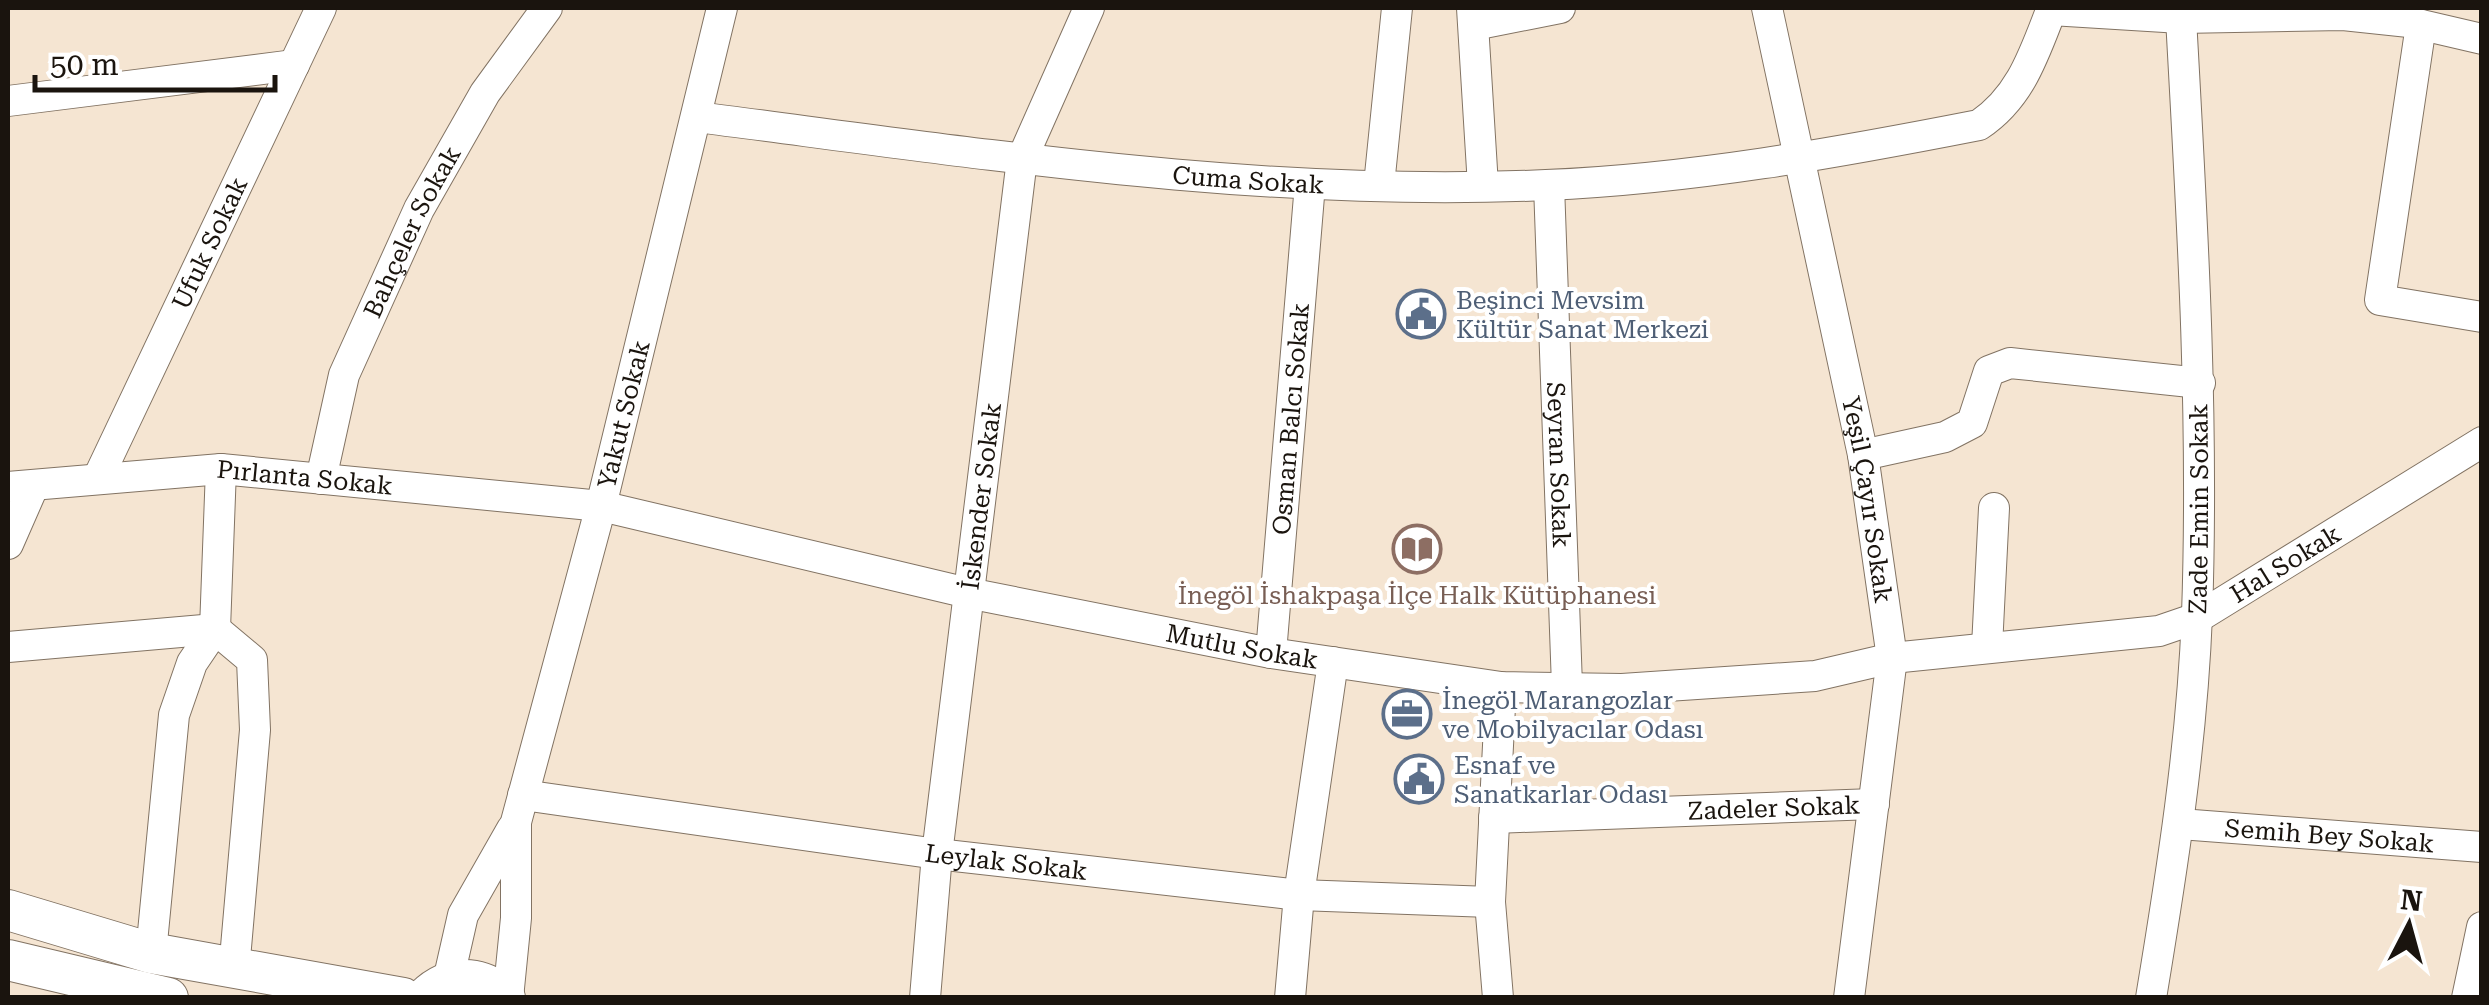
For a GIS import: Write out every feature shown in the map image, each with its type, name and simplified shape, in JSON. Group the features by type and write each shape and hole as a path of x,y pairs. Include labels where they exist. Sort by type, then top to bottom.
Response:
{"main road":[{"path":"8,910 151,953 403,998"},
{"path":"10,969 168,998"},
{"path":"437,990 481,982 506,998"}],"street":[{"name":"Ufuk Sokak","path":"98,478 321,8"},
{"name":"Bahçeler Sokak","path":"322,479 344,375 419,209 484,93 547,8"},
{"name":"Yakut Sokak","path":"520,809 601,506 722,8"},
{"name":"İskender Sokak","path":"925,998 968,594 1022,159 1089,8"},
{"path":"1379,185 1397,8"},
{"path":"1483,186 1473,16 1560,8"},
{"name":"Yeşil Çayır Sokak","path":"1767,8 1864,455 1892,658 1850,998"},
{"path":"2051,9 2181,18 2343,11 2482,39"},
{"name":"Cuma Sokak","path":"697,117 1022,159 1310,184 1548,185 1800,160 1979,126 2003,109 2028,71 2051,9"},
{"name":"Zade Emin Sokak","path":"2151,998 2180,824 2196,618 2200,383 2181,18"},
{"path":"2420,25 2380,300 2482,317"},
{"path":"8,101 294,65"},
{"name":"Osman Balcı Sokak","path":"1271,653 1310,184"},
{"name":"Seyran Sokak","path":"1548,185 1567,686"},
{"path":"1864,455 1945,437 1972,423 1989,371 2010,363 2200,383"},
{"name":"Hal Sokak","path":"1892,658 2158,631 2196,618 2482,442"},
{"path":"151,953 174,715 192,662 216,629 221,470"},
{"name":"Pırlanta Sokak","path":"20,487 221,470 601,506"},
{"path":"8,544 20,487"},
{"name":"Mutlu Sokak","path":"601,506 968,594 1271,653 1501,687 1622,688 1815,676 1892,658"},
{"path":"1987,646 1994,508"},
{"path":"8,647 216,629 252,660 256,698 234,970"},
{"path":"1290,998 1299,895 1333,662"},
{"path":"1498,998 1490,902 1501,687"},
{"name":"Zadeler Sokak","path":"1494,818 1874,804"},
{"path":"437,990 463,916 520,809"},
{"path":"506,998 516,918 520,809"},
{"name":"Leylak Sokak","path":"520,809 1299,895 1490,902"},
{"name":"Semih Bey Sokak","path":"2180,824 2482,847"},
{"path":"2467,998 2482,927"}],"place":[{"name":"Beşinci Mevsim Kültür Sanat Merkezi","path":"1421,314"},
{"name":"İnegöl İshakpaşa İlçe Halk Kütüphanesi","path":"1417,549"},
{"name":"İnegöl Marangozlar ve Mobilyacılar Odası","path":"1407,714"},
{"name":"Esnaf ve Sanatkarlar Odası","path":"1419,779"}]}
